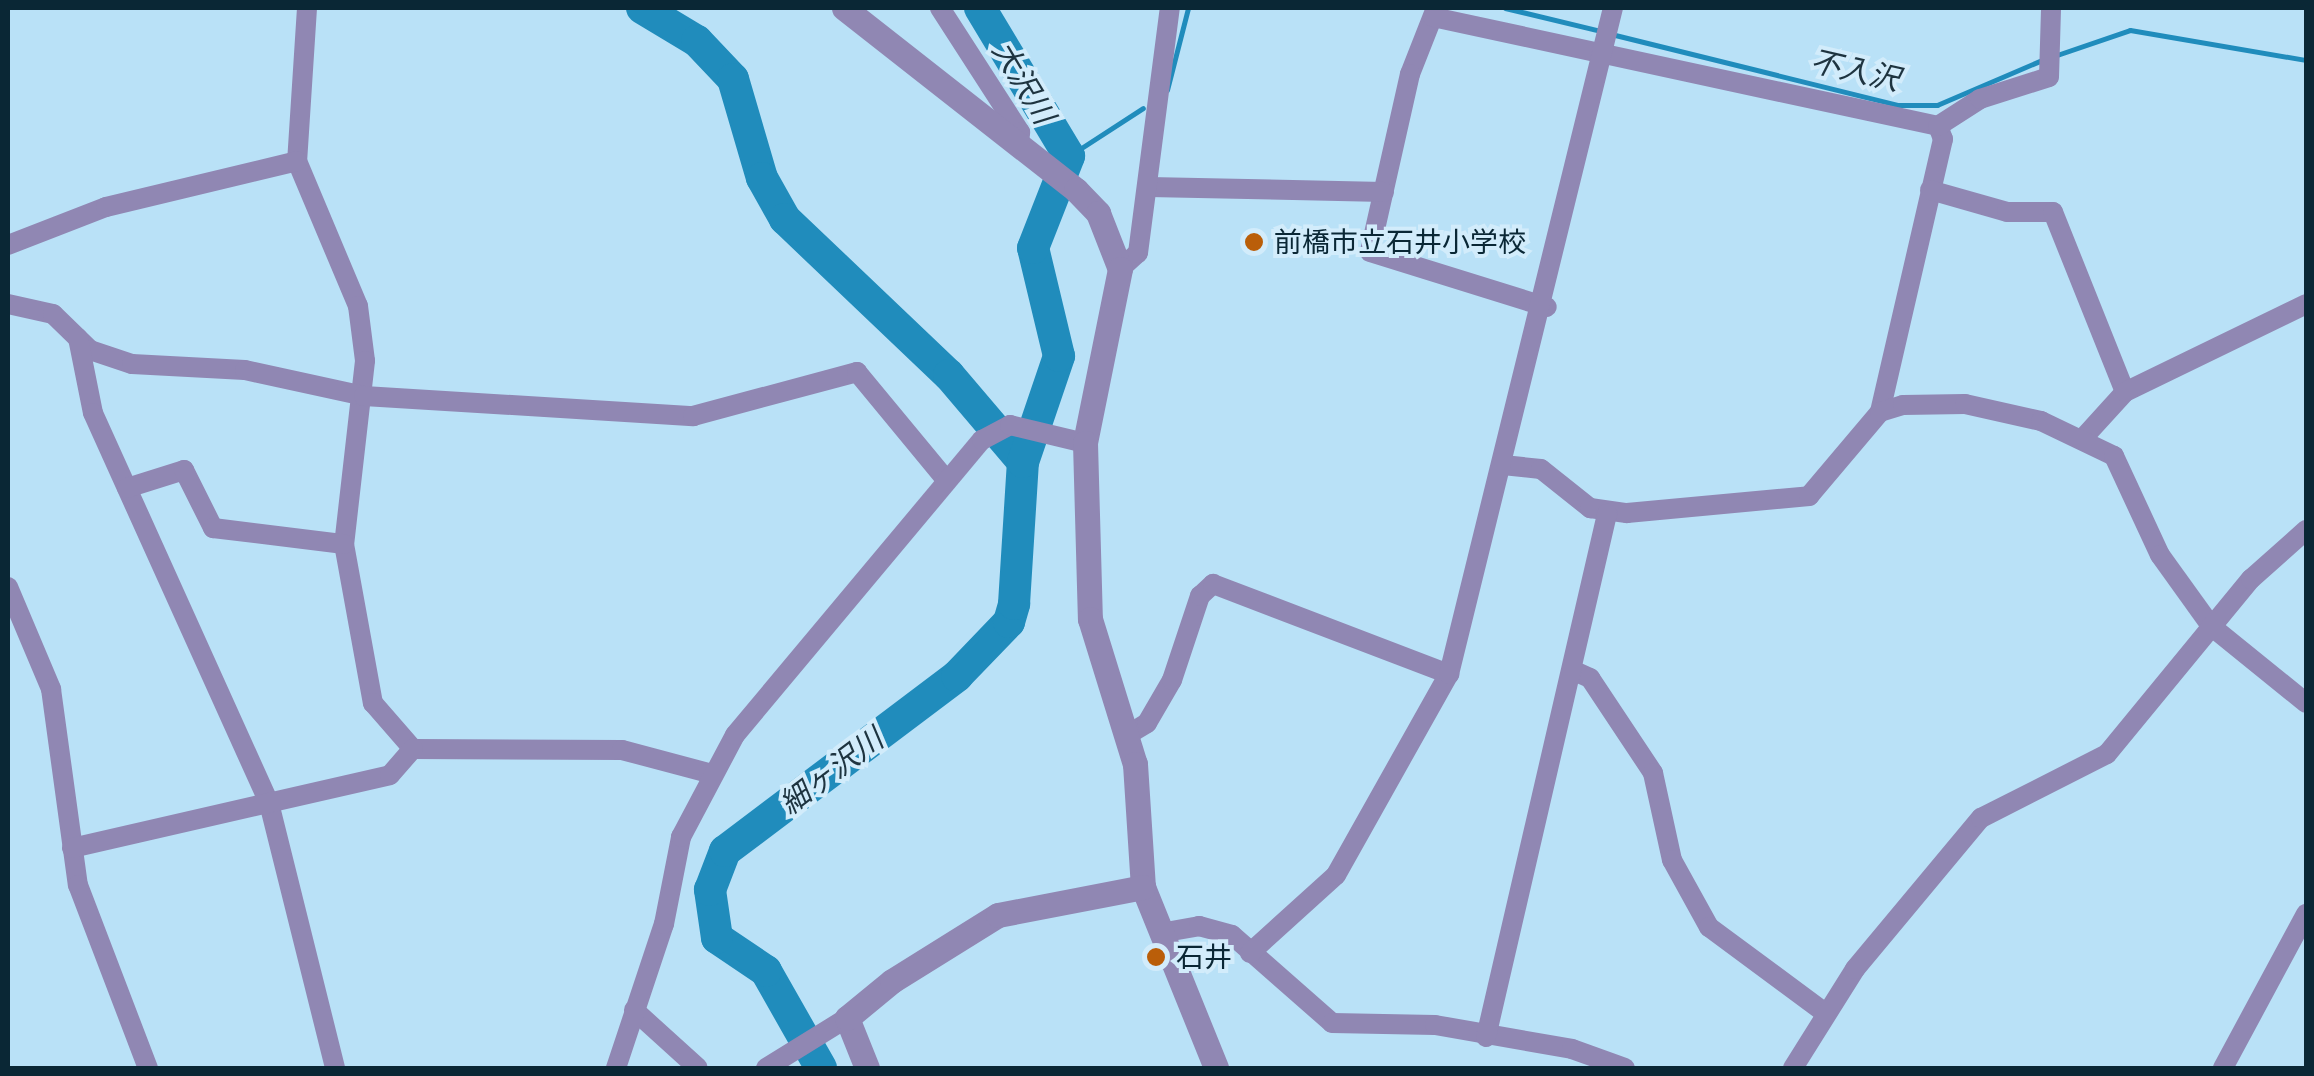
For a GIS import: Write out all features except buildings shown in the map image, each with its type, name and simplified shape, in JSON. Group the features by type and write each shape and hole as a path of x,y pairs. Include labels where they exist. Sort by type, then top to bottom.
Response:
{"street":[{"path":"307,8 297,161 358,306 364,396 344,544 372,702 413,749 622,750 712,774"},
{"path":"844,8 1076,190 1098,213 1120,269 1085,443 1090,618 1129,734 1143,887 1216,1068"},
{"path":"940,8 1020,132 1019,146"},
{"path":"1120,269 1138,252 1170,8"},
{"path":"1250,952 1336,875 1449,674 1547,306 1613,8"},
{"path":"1547,306 1370,252 1434,12 1602,55 1938,126 1980,98 2050,76 2050,8"},
{"path":"1503,465 1542,469 1608,514 1809,496 1880,412 1930,190 1938,126"},
{"path":"8,245 54,222 297,161"},
{"path":"1149,187 1384,192"},
{"path":"1930,190 2008,212 2053,212 2125,392"},
{"path":"8,304 53,314 78,337 132,364 245,370 364,396 693,416 857,372 944,476"},
{"path":"2084,437 2125,392 2306,304"},
{"path":"78,337 93,413 269,803 335,1068"},
{"path":"1880,412 1966,404 2084,437 2122,466 2160,555 2210,626 2306,703"},
{"path":"616,1068 681,837 712,774 944,476 982,440 1041,430 1085,443"},
{"path":"127,488 184,470 213,528 344,544"},
{"path":"1486,1036 1608,514"},
{"path":"1793,1068 1824,1012 1981,818 2107,754 2210,626 2306,530"},
{"path":"1129,734 1147,723 1172,680 1200,596 1213,584 1449,674"},
{"path":"8,587 51,690 72,848 148,1068"},
{"path":"1572,670 1590,678 1654,773 1672,860 1709,927 1824,1012"},
{"path":"72,848 390,775 413,749"},
{"path":"766,1068 998,916 1143,887"},
{"path":"2224,1068 2306,914"},
{"path":"1160,933 1199,926 1232,936 1332,1022 1381,1019 1572,1049 1625,1068"},
{"path":"634,1010 698,1068"},
{"path":"837,1024 867,1068"}],"waterway":[{"name":"細ヶ沢川","path":"642,8 697,41 733,79 762,178 785,219 949,375 1023,462"},
{"name":"細ヶ沢川","path":"821,1068 766,971 717,938 710,890 725,851 957,676 1009,622 1014,604 1023,462 1059,356 1033,248 1069,156 980,8"},
{"name":"不入沢","path":"1167,90 1188,8"},
{"name":"不入沢","path":"1505,8 1601,31"},
{"name":"不入沢","path":"2057,55 2130,30 2306,60"},
{"name":"不入沢","path":"1611,34 1897,105 1937,105 2042,60"},
{"name":"不入沢","path":"1069,156 1143,108"}],"place":[{"name":"前橋市立石井小学校","path":"1254,242"},
{"name":"石井","path":"1156,957"}],"water label":[{"name":"大沢川","path":"1024,82"}]}
